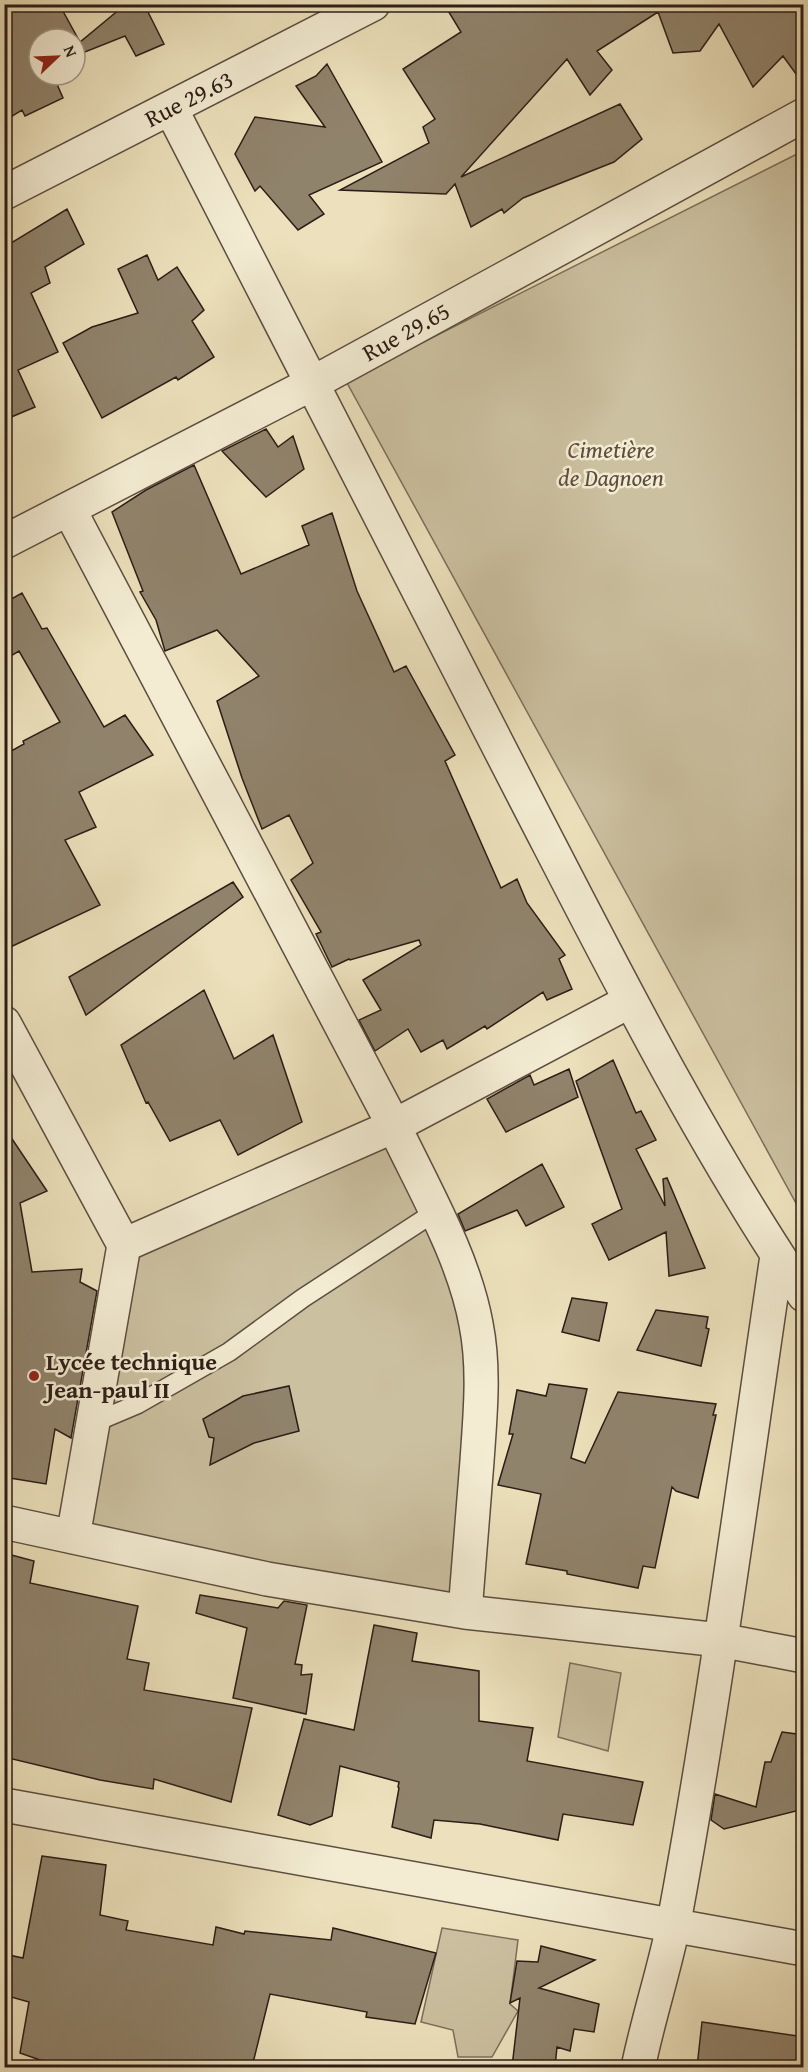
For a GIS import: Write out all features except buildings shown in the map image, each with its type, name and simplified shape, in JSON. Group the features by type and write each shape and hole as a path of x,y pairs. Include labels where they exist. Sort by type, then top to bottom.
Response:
{"street":[{"name":"Rue 29.63","path":"4,193 373,4"},
{"path":"171,109 310,384 630,1001 681,1096 777,1256 804,1295"},
{"name":"Rue 29.65","path":"4,542 310,384 804,115"},
{"path":"69,508 394,1126 435,1212 470,1298 477,1324 480,1349 480,1410 465,1612"},
{"path":"124,1245 394,1126 630,1001"},
{"path":"4,1023 124,1245 73,1537"},
{"path":"638,2067 673,1925 720,1640 777,1256"},
{"path":"4,1522 267,1579 465,1612 720,1640 804,1656"},
{"path":"4,1805 804,1949"}],"lane":[{"path":"93,1423 138,1404 229,1352 303,1298 435,1212"}],"green space":[{"name":"Cimetière de Dagnoen","path":"803,151 803,1216 346,381"},
{"path":"392,1145 431,1242 470,1327 458,1601 90,1529 136,1245"},
{"path":"570,1663 621,1673 608,1751 558,1737"},
{"path":"442,1928 518,1940 510,2004 518,2011 492,2057 458,2057 453,2030 421,2022"}],"place":[{"name":"Lycée technique Jean-paul II","path":"34,1376"}]}
